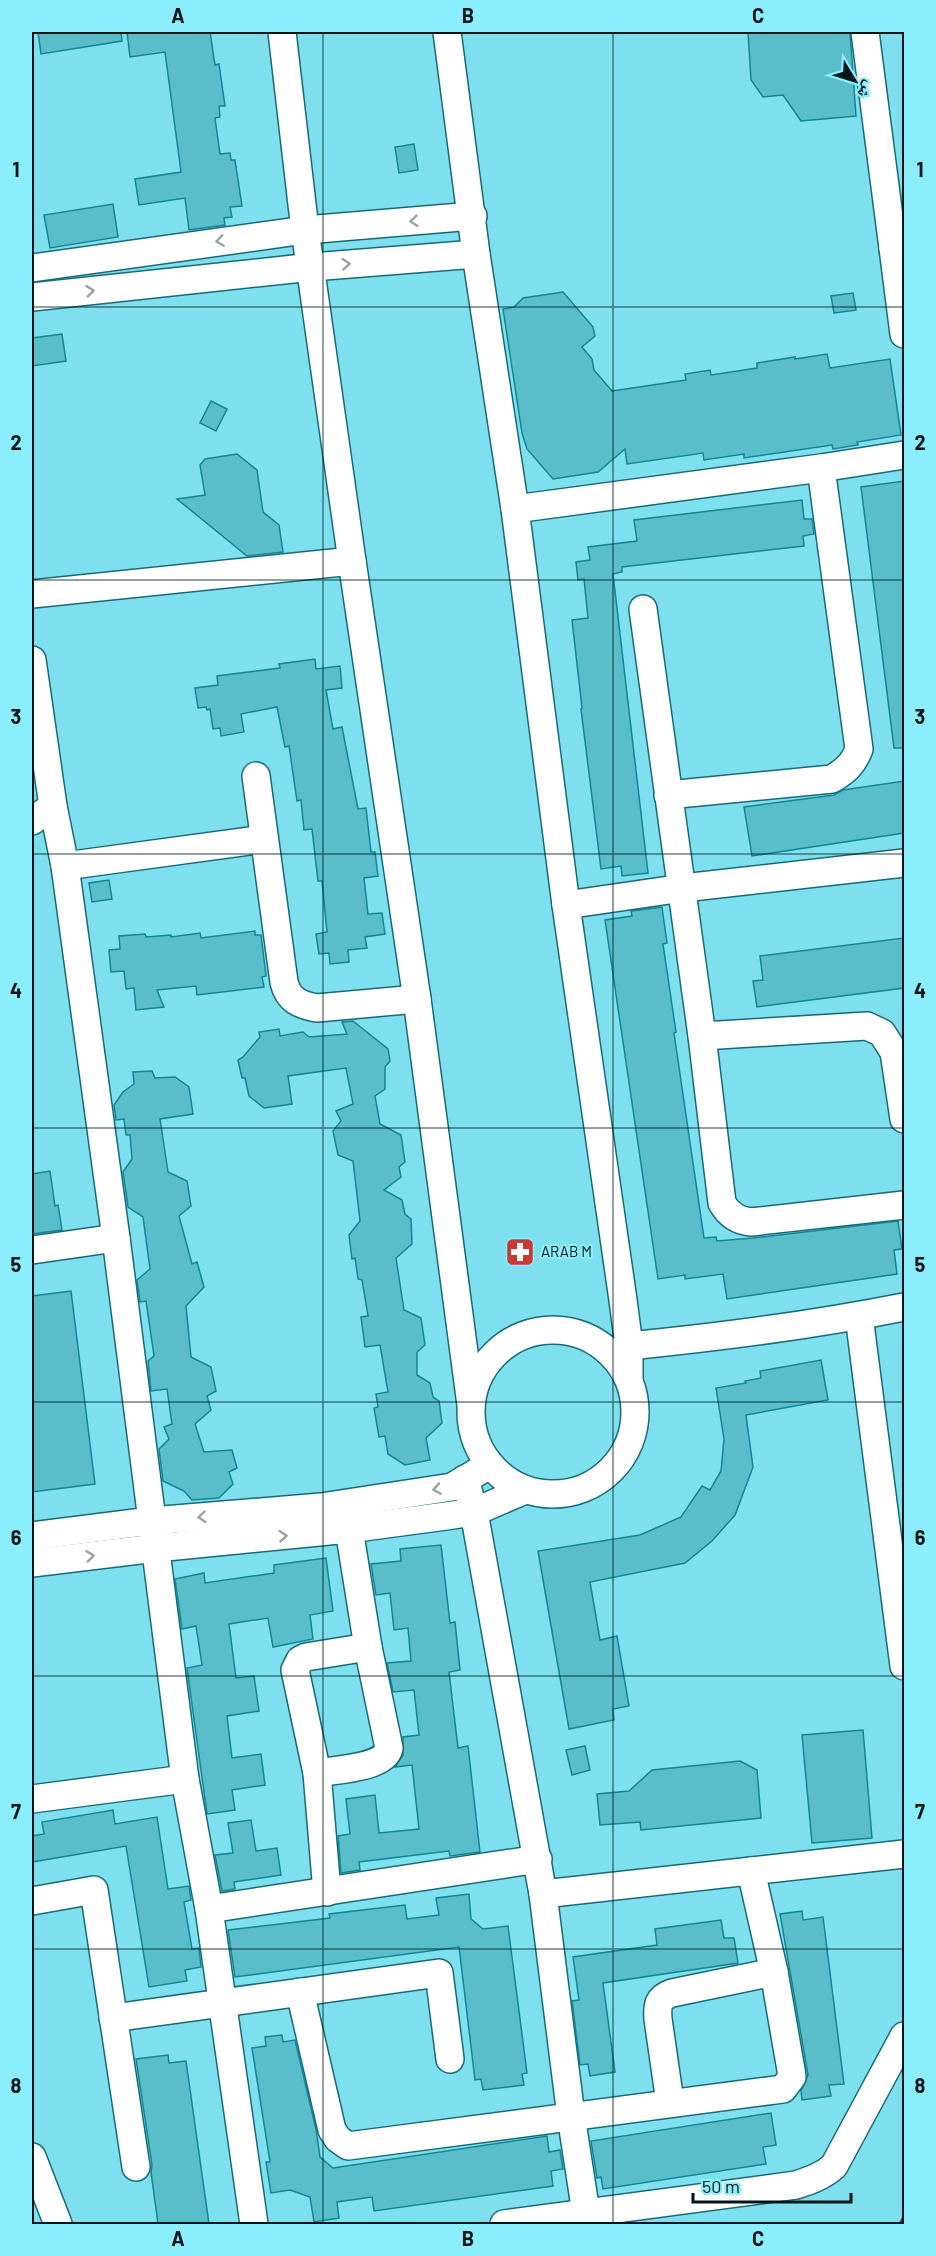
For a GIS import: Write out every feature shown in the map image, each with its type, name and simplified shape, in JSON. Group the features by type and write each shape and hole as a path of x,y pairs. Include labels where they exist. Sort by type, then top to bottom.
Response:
{"street":[{"path":"282,32 305,230 417,999 471,1405 472,1429 481,1452 501,1476 525,1490 552,1495 580,1490 604,1477 623,1457 634,1432 636,1404 628,1377 628,1346 566,905 515,508 476,254 450,32"},
{"path":"865,32 898,247 904,334"},
{"path":"32,268 305,230 473,216"},
{"path":"32,297 312,267 476,254"},
{"path":"515,508 904,455"},
{"path":"668,795 832,779 847,770 855,761 859,749 821,468"},
{"path":"32,594 352,561"},
{"path":"643,609 683,888 722,1203 732,1215 742,1221 751,1222 904,1205"},
{"path":"32,660 42,814 65,866 116,1238 185,1779 209,1909 254,2224"},
{"path":"256,776 284,982 290,996 305,1006 317,1008 417,999"},
{"path":"65,866 264,839"},
{"path":"566,905 683,888 904,862"},
{"path":"702,1036 867,1026 882,1033 894,1052 904,1119"},
{"path":"32,1251 116,1238"},
{"path":"628,1346 859,1316 904,1307"},
{"path":"859,1316 904,1666"},
{"path":"471,1405 477,1381 491,1358 513,1340 538,1331 566,1330 591,1339 613,1355 628,1377"},
{"path":"32,1536 151,1521 321,1507 452,1486 490,1465"},
{"path":"465,1479 474,1512 543,1894 571,2116 586,2213"},
{"path":"32,1563 349,1529 474,1512 525,1490"},
{"path":"317,1773 373,1763 381,1760 388,1752 349,1529"},
{"path":"327,1892 317,1773 295,1670 297,1664 306,1656 368,1647"},
{"path":"32,1799 185,1779"},
{"path":"543,1894 904,1854"},
{"path":"209,1909 537,1859"},
{"path":"300,1992 332,2130 338,2139 348,2145 783,2088 792,2077 774,1972 751,1871"},
{"path":"32,1901 94,1890 136,2167"},
{"path":"670,2102 658,2019 657,2006 660,2000 672,1993 774,1972"},
{"path":"114,2018 440,1973 450,2059"},
{"path":"504,2224 796,2185 826,2174 834,2166 904,2036"},
{"path":"32,2157 58,2224"}],"building":[{"path":"38,32 121,32 122,41 41,54"},
{"path":"127,32 210,32 215,65 219,64 225,106 219,106 220,117 215,118 220,154 230,153 231,160 235,160 242,206 230,207 232,217 224,218 225,225 189,230 185,198 139,205 135,179 181,172 165,52 130,57"},
{"path":"748,32 850,32 856,116 801,121 783,95 763,97 751,80"},
{"path":"414,144 418,170 399,173 395,147"},
{"path":"113,204 118,237 50,248 44,215"},
{"path":"563,292 593,327 595,336 582,347 592,359 594,370 612,391 686,380 685,374 710,370 711,375 757,368 757,363 795,357 795,359 827,354 830,368 890,359 901,435 857,442 858,445 833,449 832,445 744,458 744,454 704,460 703,453 627,464 625,449 598,472 553,479 527,449 522,433 503,309 514,307 523,298"},
{"path":"853,293 856,310 834,313 831,296"},
{"path":"62,334 66,361 32,366 32,338"},
{"path":"211,401 227,409 216,431 200,423"},
{"path":"237,454 257,470 263,512 279,525 283,552 247,556 177,499 205,495 200,465 205,459"},
{"path":"904,481 904,748 894,748 861,487"},
{"path":"802,500 804,519 812,519 814,534 803,536 804,546 622,567 622,572 613,574 648,873 622,876 621,866 601,869 572,620 588,618 584,579 578,580 576,562 590,560 588,547 637,541 634,520"},
{"path":"315,659 316,669 340,666 342,688 326,690 333,729 342,727 358,809 366,808 371,852 375,852 378,876 364,878 368,914 382,913 385,934 365,937 367,948 348,950 349,962 330,964 329,953 319,954 316,934 327,932 322,881 318,881 312,829 304,830 301,800 297,801 289,746 285,747 277,707 241,714 244,732 221,736 220,728 213,729 210,709 198,708 195,688 218,685 217,676 280,668 279,664"},
{"path":"904,781 904,833 752,856 744,807 834,795 843,790"},
{"path":"109,880 112,899 92,902 89,883"},
{"path":"662,907 667,943 663,944 676,1032 674,1033 704,1238 716,1237 717,1241 753,1238 898,1221 902,1249 894,1250 897,1274 727,1299 723,1274 685,1279 685,1275 658,1279 605,920 632,916 631,911"},
{"path":"255,931 255,935 261,935 266,976 262,977 264,987 197,995 196,986 157,990 164,1007 136,1010 134,988 126,989 124,971 111,972 109,950 120,949 119,936 145,934 146,937 171,935 171,937 200,933 201,938"},
{"path":"904,938 904,988 757,1007 753,981 763,980 760,956"},
{"path":"353,1021 388,1049 390,1061 385,1067 385,1089 375,1096 380,1124 401,1135 405,1162 399,1167 401,1177 384,1190 402,1200 405,1214 411,1219 412,1244 396,1258 404,1310 421,1318 425,1345 417,1352 417,1375 430,1383 433,1397 439,1401 442,1423 426,1438 430,1460 405,1465 388,1454 385,1436 379,1437 374,1408 378,1407 376,1394 388,1392 380,1345 365,1347 361,1317 368,1316 362,1280 358,1279 355,1258 352,1259 349,1235 360,1221 353,1161 338,1155 333,1131 341,1121 336,1111 353,1104 346,1068 288,1076 292,1104 264,1108 249,1096 238,1060 260,1037 259,1032 279,1029 280,1036 303,1032 309,1037 347,1034 342,1022"},
{"path":"152,1071 155,1078 175,1077 189,1087 193,1114 160,1119 168,1172 187,1181 191,1206 179,1216 192,1264 197,1262 204,1287 186,1306 191,1357 211,1367 216,1391 207,1396 211,1410 195,1424 204,1452 232,1450 237,1468 229,1472 233,1484 219,1498 192,1500 184,1491 163,1481 159,1449 169,1439 164,1427 172,1424 167,1389 151,1391 148,1361 154,1356 146,1301 140,1302 137,1280 150,1269 143,1217 128,1207 123,1172 132,1159 130,1135 126,1135 124,1119 116,1120 114,1105 123,1092 134,1084 133,1072"},
{"path":"50,1171 55,1206 58,1205 62,1230 32,1234 32,1174"},
{"path":"71,1291 95,1484 32,1492 32,1296"},
{"path":"821,1360 828,1400 746,1415 753,1467 735,1515 712,1541 685,1563 590,1582 600,1640 617,1636 629,1706 613,1709 614,1720 569,1729 538,1551 640,1535 681,1517 702,1486 710,1490 721,1471 724,1439 716,1388 761,1378 760,1371"},
{"path":"441,1545 450,1623 455,1622 460,1670 449,1672 458,1748 468,1746 480,1852 450,1856 449,1851 359,1862 360,1870 341,1873 338,1836 350,1834 346,1799 375,1795 379,1833 419,1829 412,1765 395,1767 403,1755 403,1737 419,1735 414,1690 393,1692 387,1663 411,1661 408,1628 394,1630 390,1593 376,1595 371,1564 401,1561 400,1549"},
{"path":"326,1558 333,1611 310,1615 313,1639 273,1647 268,1618 229,1624 236,1678 254,1676 259,1711 227,1716 232,1758 261,1754 265,1785 232,1790 235,1810 207,1814 187,1668 202,1665 196,1626 182,1629 175,1579 204,1573 205,1583 274,1573 274,1565"},
{"path":"863,1730 872,1838 812,1843 802,1735"},
{"path":"585,1746 590,1770 572,1775 566,1750"},
{"path":"740,1761 757,1770 761,1818 641,1830 640,1822 600,1825 597,1794 629,1791 652,1770"},
{"path":"113,1810 115,1824 157,1817 168,1889 189,1886 191,1900 184,1902 192,1949 199,1948 201,1967 185,1970 187,1981 149,1987 126,1846 32,1862 32,1836 44,1834 42,1822"},
{"path":"251,1820 256,1851 277,1848 281,1875 234,1882 235,1889 222,1891 215,1855 233,1853 228,1823"},
{"path":"469,1894 471,1919 483,1929 508,1926 527,2073 522,2074 524,2085 483,2090 481,2079 475,2080 459,1947 235,1977 228,1930 330,1918 329,1914 405,1905 407,1919 439,1915 436,1898"},
{"path":"802,1911 803,1920 823,1917 844,2084 829,2085 831,2096 802,2100 801,2091 808,2075 780,1914"},
{"path":"721,1920 724,1938 734,1938 738,1963 603,1983 615,2072 590,2076 588,2064 580,2065 572,2001 579,2000 573,1957 657,1945 655,1929"},
{"path":"282,2035 283,2042 295,2040 316,2129 320,2157 333,2168 547,2136 549,2152 560,2150 563,2169 551,2171 553,2186 374,2211 372,2197 337,2202 339,2218 314,2222 310,2197 290,2190 271,2193 266,2162 270,2162 252,2048 266,2046 265,2037"},
{"path":"168,2055 169,2063 186,2061 209,2224 158,2224 152,2165 136,2059"},
{"path":"771,2113 776,2145 763,2147 766,2164 603,2189 601,2177 597,2178 591,2141"}],"railway":[{"path":"901,2224 904,2218"}],"place":[{"name":"ARAB M","path":"520,1252"}]}
